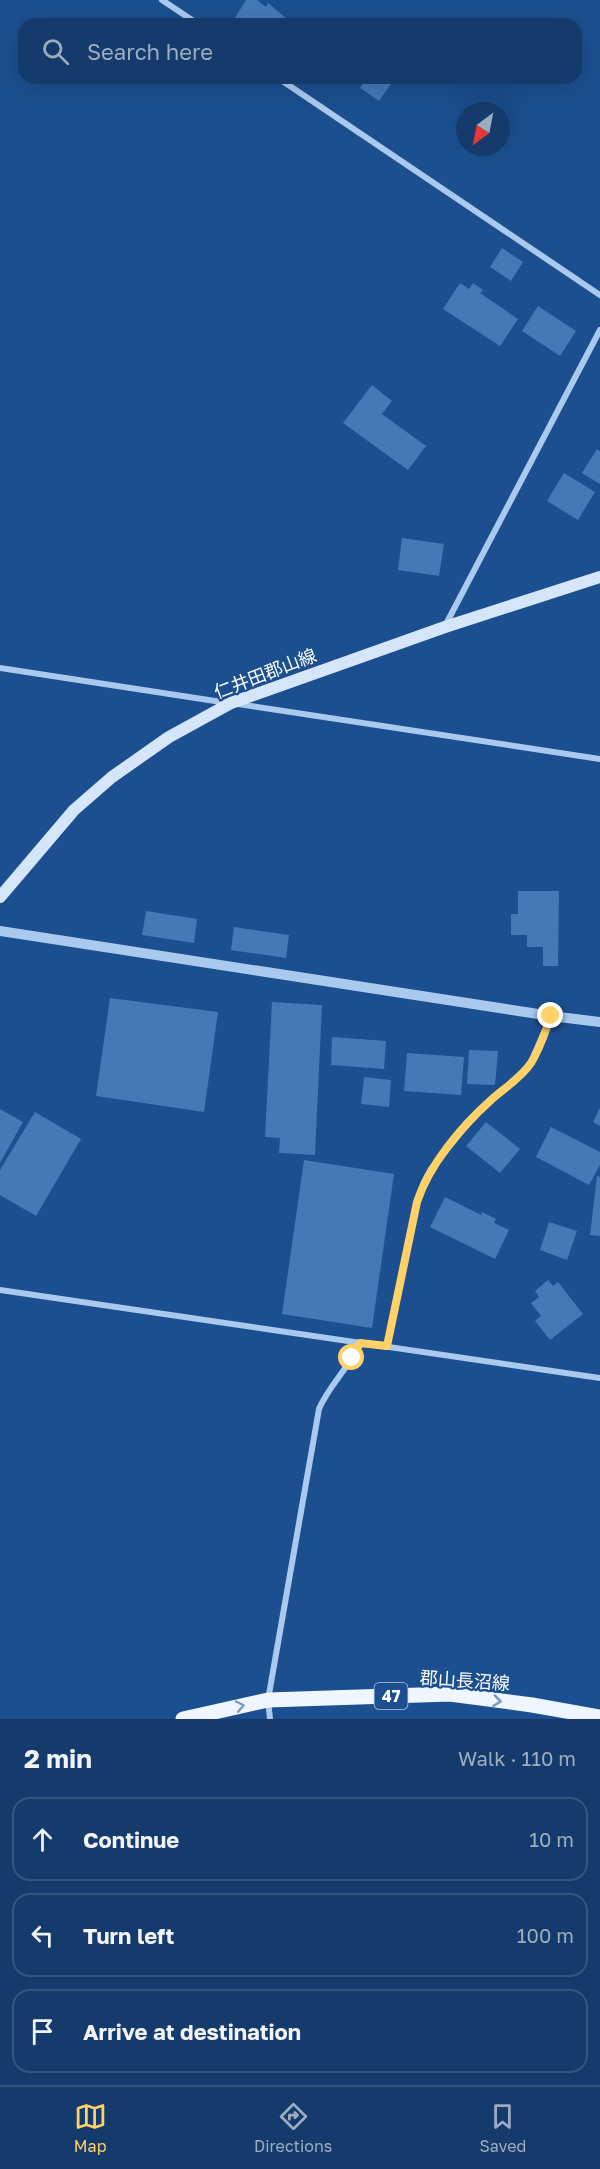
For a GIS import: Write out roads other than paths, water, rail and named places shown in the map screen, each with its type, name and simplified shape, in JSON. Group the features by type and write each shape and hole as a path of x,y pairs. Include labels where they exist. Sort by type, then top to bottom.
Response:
{"main road":[{"name":"仁井田郡山線","path":"0,897 74,810 112,777 169,738 231,703 445,627 600,577"},
{"name":"郡山長沼線","path":"183,1719 268,1700 450,1694 600,1717"}],"street":[{"path":"162,0 189,18"},
{"path":"287,84 600,295"},
{"path":"445,627 600,330"},
{"path":"0,668 600,759"},
{"path":"0,931 600,1022"},
{"path":"387,1346 417,1202 424,1182 431,1169 486,1104 524,1072 531,1062 551,1016"},
{"path":"0,1290 600,1378"},
{"path":"270,1719 268,1700 319,1409 325,1395 360,1343"}]}
